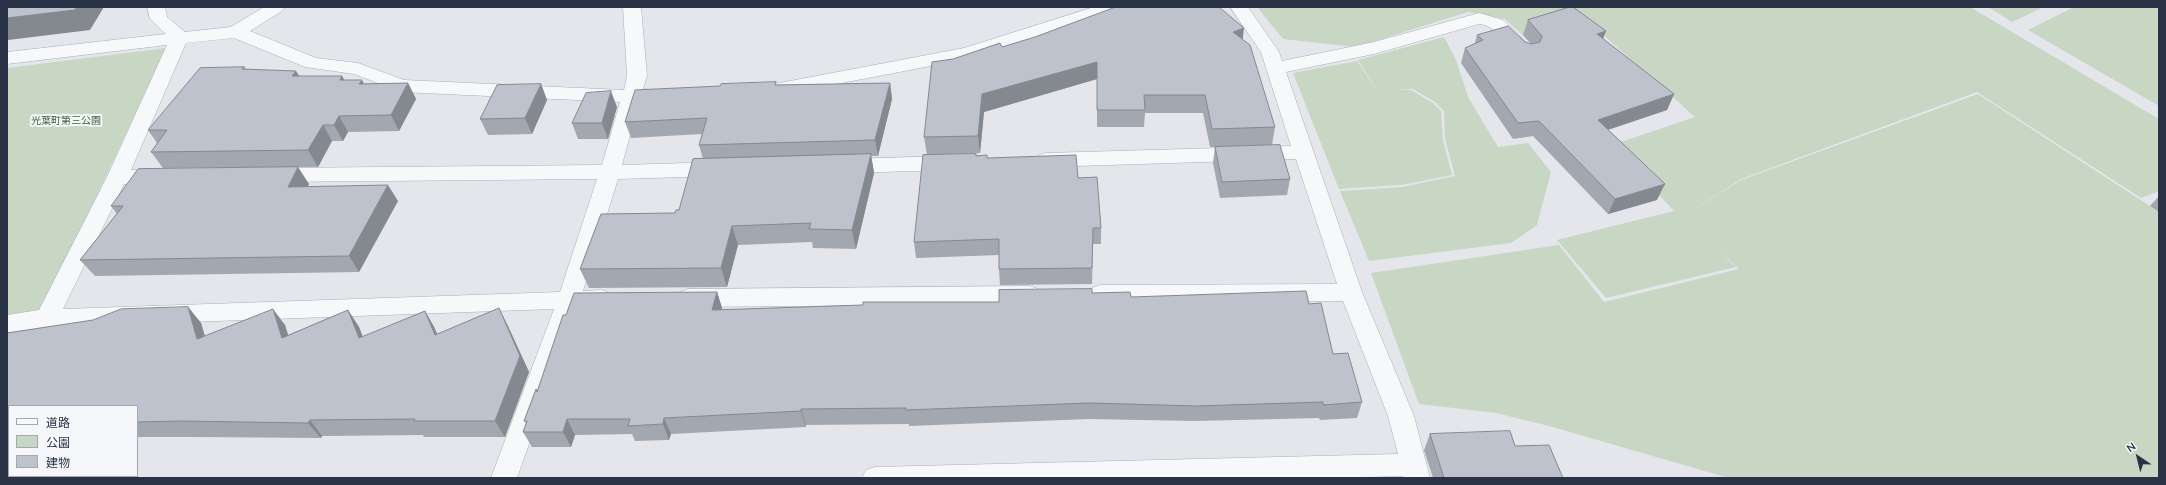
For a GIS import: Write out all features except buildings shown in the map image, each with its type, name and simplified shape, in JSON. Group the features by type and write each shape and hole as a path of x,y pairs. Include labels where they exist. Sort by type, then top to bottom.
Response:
{"street":[{"path":"156,7 159,19 180,37"},
{"path":"7,58 180,37 236,32 276,7"},
{"path":"504,478 569,299 610,172 637,76 632,7"},
{"path":"758,90 774,90 967,53 1112,7"},
{"path":"875,478 1414,472 1401,416 1351,292 1270,52 1239,7"},
{"path":"1276,68 1325,61 1435,32 1472,20 1485,19 1497,24 1527,52"},
{"path":"236,32 312,63 358,69 401,86 631,96 679,94"},
{"path":"47,318 117,177 180,37"},
{"path":"1025,160 1305,152"},
{"path":"826,166 969,162"},
{"path":"252,175 610,172 738,169"},
{"path":"117,177 180,176"},
{"path":"1080,294 1351,292"},
{"path":"665,298 1048,295"},
{"path":"7,324 47,318 569,299 625,299"}],"green space":[{"path":"1257,7 1568,7 1582,21 1527,39 1505,19 1468,12 1356,47 1283,39"},
{"path":"1572,7 1970,7 2159,119 2159,191 2141,198 1977,92 1741,179 1683,216 1741,180 1978,94 2159,212 2159,478 1729,478 1549,426 1496,413 1419,404 1371,273 1559,245 1604,302 1739,269 1710,242 1736,267 1606,298 1557,240 1674,211 1612,145 1695,117"},
{"path":"1988,7 2044,7 2012,22"},
{"path":"2074,7 2159,7 2159,106 2028,30"},
{"path":"1444,37 1456,60 1468,97 1498,147 1528,143 1551,172 1537,225 1511,243 1369,261 1340,191 1402,187 1455,176 1445,139 1444,111 1435,102 1413,89 1393,90 1411,90 1433,103 1441,111 1443,140 1452,175 1402,185 1339,189 1293,73 1357,61 1378,92 1358,60"},
{"name":"光葉町第三公園","path":"166,48 44,309 7,315 7,68"}]}
